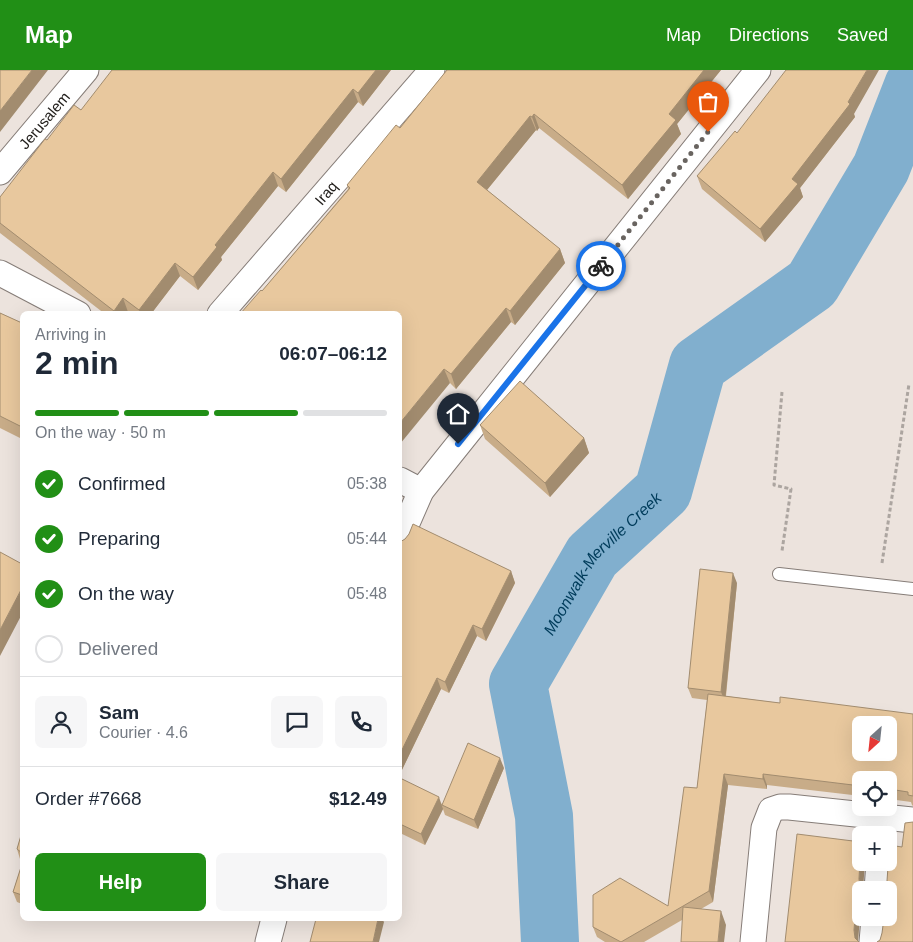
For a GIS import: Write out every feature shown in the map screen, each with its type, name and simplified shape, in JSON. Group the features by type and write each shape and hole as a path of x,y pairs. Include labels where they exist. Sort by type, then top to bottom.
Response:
{"street":[{"name":"Jerusalem","path":"0,172 86,70"},
{"name":"Iraq","path":"223,311 432,70"},
{"path":"402,527 410,485 758,70"},
{"path":"0,273 72,311"},
{"path":"753,942 764,828 771,810 789,807 882,826 913,820"},
{"path":"268,942 273,921"},
{"path":"872,942 873,926"}],"lane":[{"path":"779,574 879,586 913,588"}],"path":[{"path":"879,586 909,384"},
{"path":"779,574 791,489 774,485 782,392"}],"building":[{"path":"0,70 32,70 0,111"},
{"path":"112,70 376,70 358,93 353,89 281,179 273,172 215,245 217,247 193,277 175,263 139,310 123,298 114,311 0,223 0,197 74,105 81,110"},
{"path":"447,70 704,70 669,114 676,120 622,185 534,114 532,117 530,116 477,182 560,249 510,311 506,308 451,374 444,369 402,421 402,311 243,311 350,188 347,185 396,125 400,128"},
{"path":"786,70 867,70 848,102 850,104 792,179 798,184 760,229 697,176 735,131 737,133"},
{"path":"0,313 20,322 20,426 0,416"},
{"path":"520,381 584,438 545,483 480,425"},
{"path":"413,524 511,571 482,629 473,625 445,682 437,678 402,750 402,541 409,534"},
{"path":"0,552 20,563 20,592 0,630"},
{"path":"700,569 733,573 721,692 688,688"},
{"path":"708,694 780,703 780,697 913,714 913,796 908,795 908,792 897,790 897,771 852,771 852,785 763,774 763,779 724,774 709,891 621,942 593,927 593,895 620,878 668,906 684,787 697,788"},
{"path":"468,743 500,758 474,820 442,805"},
{"path":"402,779 439,797 421,834 402,825"},
{"path":"913,822 913,942 877,942 880,940 883,926 897,926 897,881 887,881 888,871 897,871 897,846 902,847 905,823"},
{"path":"797,834 852,841 852,871 859,871 859,881 852,881 852,926 854,926 855,938 859,942 785,942"},
{"path":"20,839 20,851 17,849"},
{"path":"20,870 20,894 13,892"},
{"path":"683,907 721,911 718,942 681,942"},
{"path":"315,921 378,921 373,942 310,942"}],"waterway":[{"name":"Moonwalk-Merville Creek","path":"550,942 544,816 518,684 592,556 663,491 698,365 812,284 881,168 913,86"}],"way so far":[{"path":"601,266 708,132"}],"route":[{"path":"458,444 601,266"}]}
